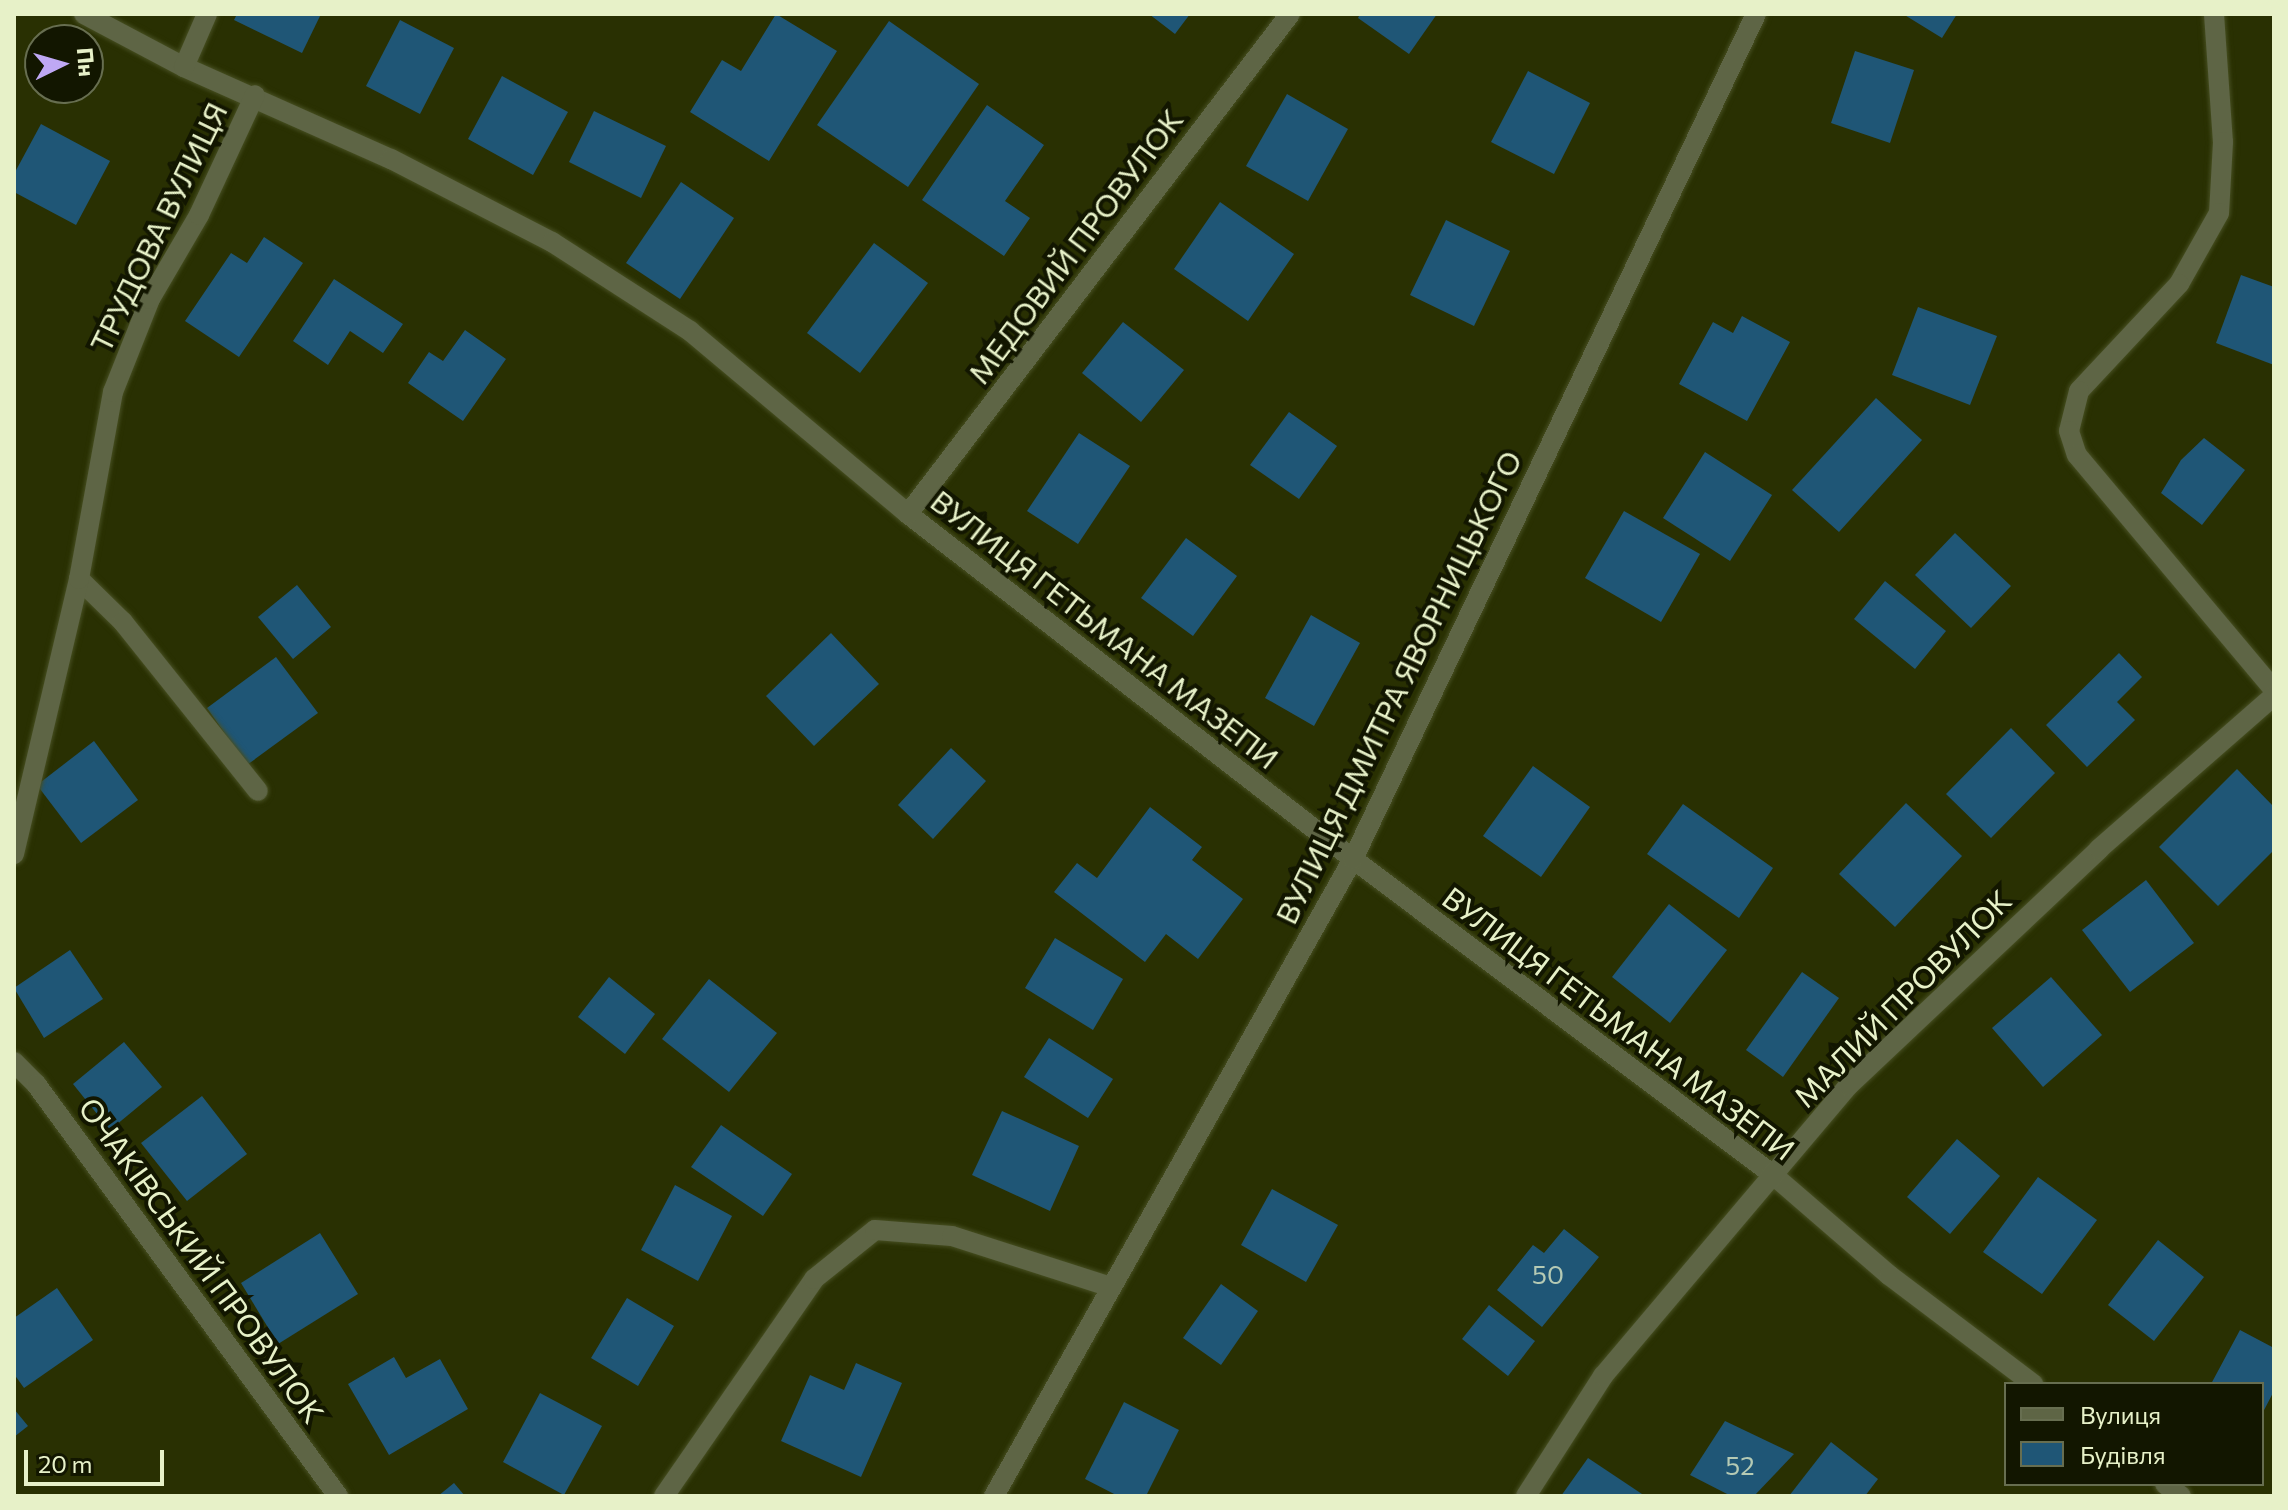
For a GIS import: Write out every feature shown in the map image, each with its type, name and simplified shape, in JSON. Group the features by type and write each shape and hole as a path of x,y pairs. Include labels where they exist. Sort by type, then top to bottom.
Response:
{"street":[{"name":"ВУЛИЦЯ ГЕТЬМАНА МАЗЕПИ","path":"84,14 184,67 255,95 391,159 577,258 690,331 908,514 1353,859 1772,1174 1889,1275 2030,1382"},
{"name":"ТРУДОВА ВУЛИЦЯ","path":"184,67 207,14"},
{"name":"МЕДОВИЙ ПРОВУЛОК","path":"908,514 1290,14"},
{"name":"ВУЛИЦЯ ДМИТРА ЯВОРНИЦЬКОГО","path":"994,1496 1353,859 1756,14"},
{"path":"2214,14 2223,142 2219,213 2179,284 2079,391 2069,431 2077,455 2274,693"},
{"name":"ТРУДОВА ВУЛИЦЯ","path":"14,854 79,579 113,392 150,299 199,215 255,95"},
{"path":"79,579 142,644 258,791"},
{"name":"МАЛИЙ ПРОВУЛОК","path":"1526,1496 1603,1376 1772,1174 1883,1053 2099,849 2274,693"},
{"name":"ОЧАКІВСЬКИЙ ПРОВУЛОК","path":"14,1062 36,1084 338,1496"},
{"path":"664,1496 814,1279 875,1230 952,1236 1111,1287"}],"building":[{"path":"237,14 321,14 302,53 234,20"},
{"path":"776,14 837,51 769,161 690,112 722,60 741,71"},
{"path":"1149,14 1190,14 1175,34"},
{"path":"1360,14 1437,14 1409,54 1358,18"},
{"path":"1903,14 1957,14 1942,38"},
{"path":"400,20 454,48 420,114 366,86"},
{"path":"889,21 979,84 908,187 817,125"},
{"path":"1855,51 1914,70 1890,143 1831,123"},
{"path":"1528,71 1590,103 1554,174 1491,142"},
{"path":"502,76 568,112 533,175 468,139"},
{"path":"1287,94 1348,129 1308,201 1246,166"},
{"path":"987,105 1044,145 1005,201 1030,218 1004,256 922,200"},
{"path":"594,111 666,146 641,198 569,162"},
{"path":"41,124 110,161 76,225 14,192 14,174"},
{"path":"681,182 734,218 680,299 626,263"},
{"path":"1220,202 1294,254 1248,321 1174,269"},
{"path":"1446,220 1510,251 1474,326 1410,295"},
{"path":"264,237 303,263 239,357 185,321 231,253 247,263"},
{"path":"874,243 928,283 860,373 807,333"},
{"path":"2241,275 2274,287 2274,365 2216,343"},
{"path":"334,279 403,324 383,353 350,331 328,365 293,341"},
{"path":"1918,307 1997,336 1970,405 1892,375"},
{"path":"1742,316 1790,342 1747,421 1679,384 1713,322 1733,333"},
{"path":"1123,322 1184,370 1141,422 1082,373"},
{"path":"465,330 506,359 463,421 408,383 429,352 443,361"},
{"path":"1876,398 1922,440 1839,532 1792,490"},
{"path":"1289,412 1337,446 1299,499 1250,465"},
{"path":"1079,433 1130,466 1078,544 1027,511"},
{"path":"2204,438 2245,470 2202,525 2161,493 2181,460"},
{"path":"1705,452 1772,495 1730,561 1663,518"},
{"path":"1624,511 1700,554 1661,622 1585,578"},
{"path":"1955,533 2011,586 1971,628 1915,575"},
{"path":"1186,538 1237,576 1193,636 1141,598"},
{"path":"1885,581 1946,631 1915,669 1854,619"},
{"path":"297,585 331,627 293,659 258,617"},
{"path":"1311,615 1360,643 1314,726 1265,698"},
{"path":"831,633 879,684 814,746 766,696"},
{"path":"2119,653 2142,677 2117,702 2135,720 2087,767 2046,725"},
{"path":"276,657 318,713 247,765 207,708"},
{"path":"2011,728 2055,773 1991,838 1946,794"},
{"path":"94,741 138,800 81,843 37,785"},
{"path":"951,748 986,781 933,839 898,805"},
{"path":"1533,766 1590,807 1541,877 1483,836"},
{"path":"2237,769 2274,807 2274,850 2218,906 2159,847"},
{"path":"1906,803 1962,856 1895,927 1839,874"},
{"path":"1683,804 1773,868 1739,918 1647,854"},
{"path":"1150,807 1202,847 1192,860 1243,899 1198,959 1166,934 1145,962 1054,892 1077,863 1097,878"},
{"path":"2146,880 2194,943 2130,992 2082,930"},
{"path":"1669,904 1727,950 1670,1023 1612,977"},
{"path":"1055,938 1123,979 1093,1030 1025,988"},
{"path":"70,950 103,999 44,1038 14,988"},
{"path":"1802,972 1839,998 1783,1077 1746,1050"},
{"path":"609,977 655,1014 625,1054 578,1017"},
{"path":"2051,977 2102,1035 2043,1087 1992,1028"},
{"path":"709,979 777,1033 729,1092 662,1039"},
{"path":"1049,1038 1113,1079 1088,1118 1024,1077"},
{"path":"124,1042 162,1087 110,1130 73,1084"},
{"path":"202,1096 247,1154 187,1201 141,1143"},
{"path":"1002,1111 1079,1146 1050,1211 972,1175"},
{"path":"721,1125 792,1174 763,1216 691,1167"},
{"path":"1957,1139 2000,1176 1950,1234 1907,1197"},
{"path":"2038,1177 2097,1220 2042,1294 1983,1252"},
{"path":"675,1185 732,1216 698,1281 641,1250"},
{"path":"1272,1189 1338,1225 1306,1282 1241,1245"},
{"path":"1564,1229 1599,1257 1542,1327 1497,1290 1533,1245 1544,1253"},
{"path":"320,1233 358,1294 278,1344 241,1283"},
{"path":"2158,1240 2204,1277 2154,1341 2108,1305"},
{"path":"1221,1284 1258,1311 1221,1365 1183,1338"},
{"path":"57,1288 93,1340 24,1388 14,1374 14,1318"},
{"path":"627,1298 674,1326 638,1386 591,1358"},
{"path":"1489,1305 1535,1341 1508,1376 1462,1339"},
{"path":"2240,1330 2274,1348 2274,1391 2264,1410 2264,1382 2212,1382"},
{"path":"394,1357 406,1378 440,1359 468,1409 389,1455 348,1384"},
{"path":"856,1363 902,1383 861,1477 781,1441 810,1375 844,1390"},
{"path":"540,1393 602,1426 564,1495 503,1462"},
{"path":"1124,1402 1179,1430 1146,1496 1118,1496 1085,1479"},
{"path":"14,1409 28,1426 14,1437"},
{"path":"1725,1421 1794,1454 1754,1496 1731,1496 1690,1475"},
{"path":"1831,1442 1878,1479 1865,1496 1789,1496"},
{"path":"1588,1458 1645,1496 1561,1496"},
{"path":"454,1483 465,1496 438,1496"}]}
